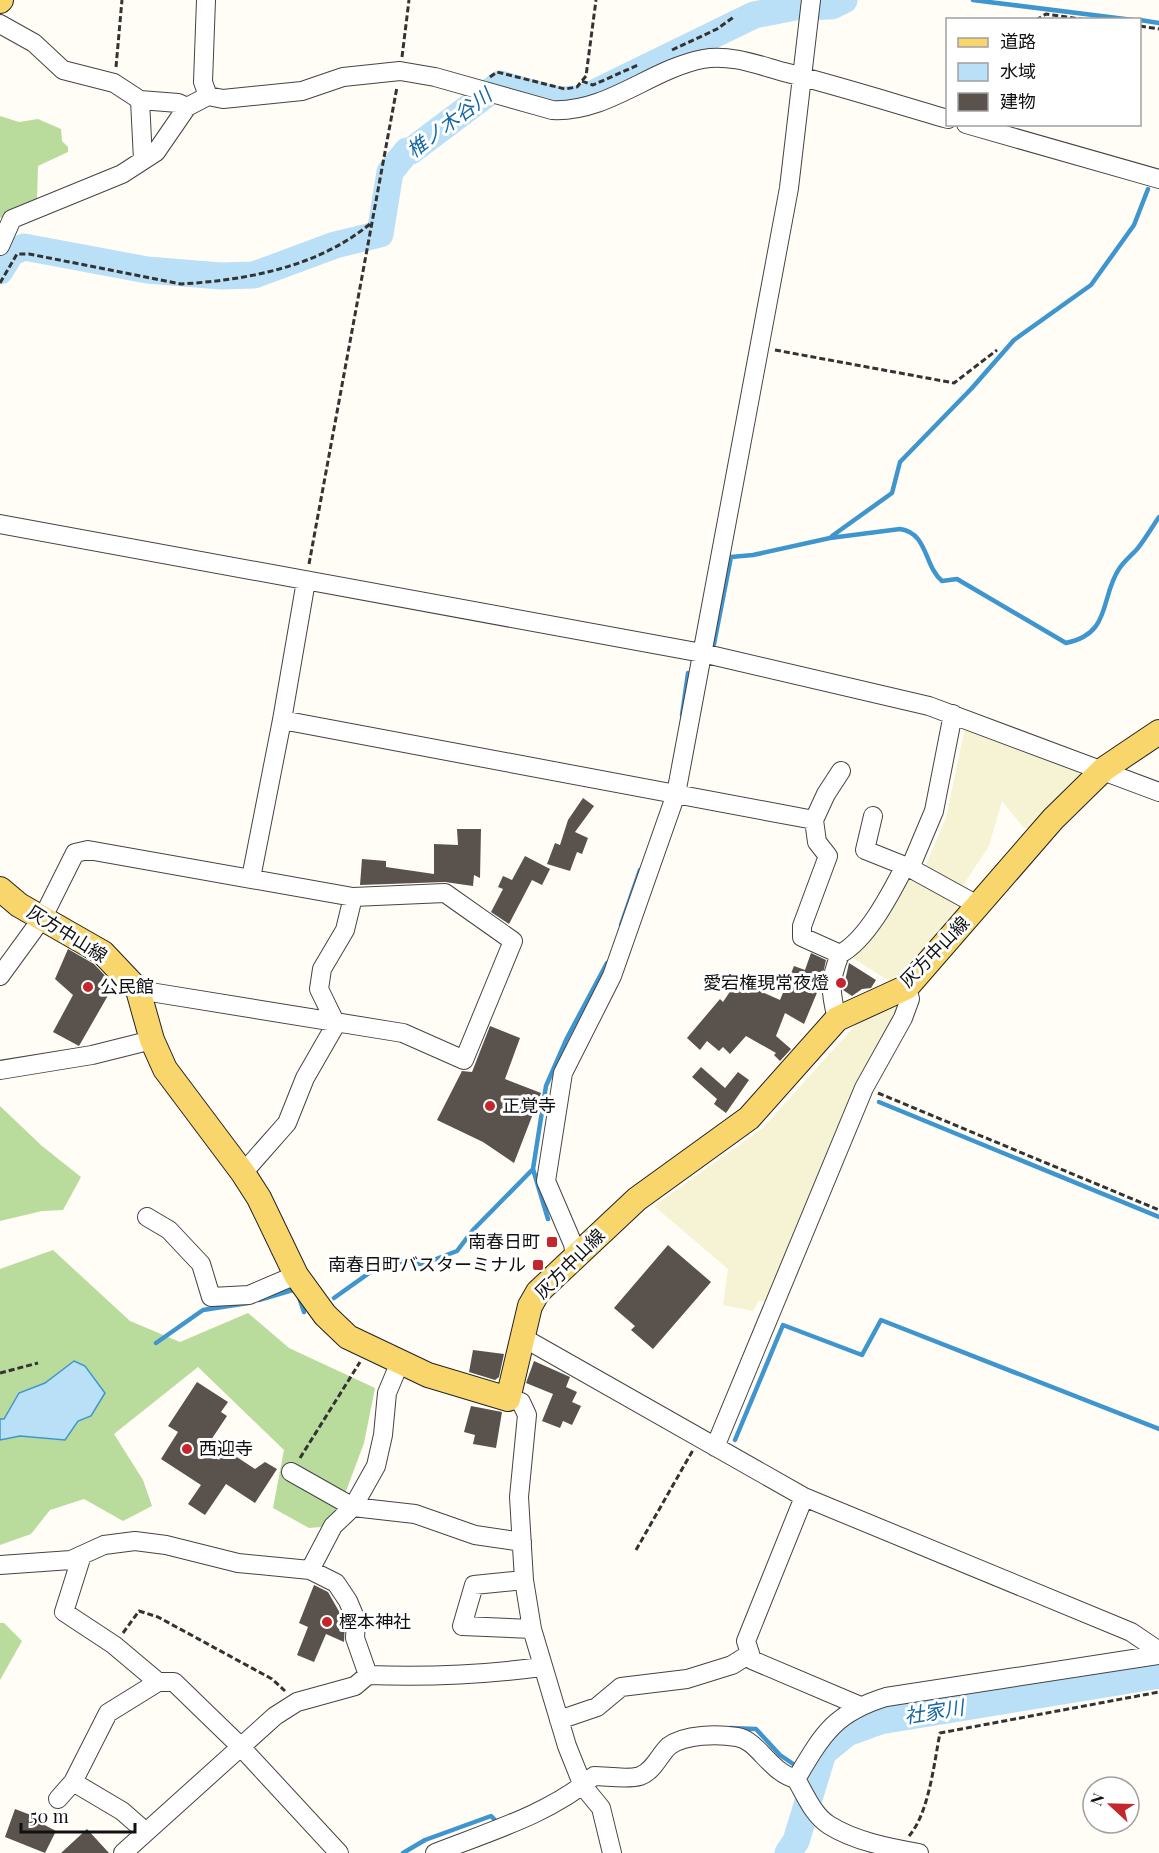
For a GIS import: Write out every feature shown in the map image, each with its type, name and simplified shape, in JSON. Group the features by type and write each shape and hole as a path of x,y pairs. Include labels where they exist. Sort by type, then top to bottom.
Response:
{"main road":[{"name":"灰方中山線","path":"0,889 20,905 103,953 138,990 152,1040 165,1069 260,1198 296,1275 325,1316 348,1337 428,1375 508,1399 532,1300 575,1256 637,1199 749,1118 837,1019 907,987 1053,819 1104,769 1159,732"}],"street":[{"path":"206,0 203,82 208,96"},
{"path":"575,1256 573,1244 546,1181 563,1073 612,976 676,794 789,188 811,0"},
{"path":"0,24 34,43 63,70 114,84 140,100 187,106"},
{"path":"0,246 6,218 122,174 156,152 187,106 208,96 223,99 302,91 343,77 400,71 435,77 552,110 566,111 586,108 676,68 714,57 732,58 946,118"},
{"path":"140,100 143,160"},
{"path":"973,126 1159,179"},
{"path":"0,524 702,653 929,705 1104,769 1159,792"},
{"path":"251,878 306,581"},
{"path":"837,1019 830,993 831,977 840,954 847,950 879,916 908,867 934,811 952,714"},
{"path":"282,720 814,820"},
{"path":"840,954 802,937 802,926 828,856 817,842 814,820 826,794 841,771"},
{"path":"873,816 865,850 908,867 979,906"},
{"path":"0,976 43,917 75,853 88,850 353,897 445,893 513,941 464,1060 403,1033 336,1024 138,990"},
{"path":"336,1024 319,989 322,969 345,930 353,897"},
{"path":"708,1443 864,1088 903,1018 910,999 907,987"},
{"path":"243,1173 287,1123 305,1078 336,1024"},
{"path":"0,1070 92,1055 152,1040"},
{"path":"147,1217 169,1230 201,1264 211,1297 249,1295 296,1275"},
{"path":"522,1337 804,1497 1131,1632 1159,1653"},
{"path":"310,1570 333,1526 353,1507 376,1466 383,1435 387,1393 400,1362"},
{"path":"508,1399 521,1402 527,1415 519,1497 524,1580 532,1629 541,1667 559,1720 583,1786 601,1808 612,1853"},
{"path":"291,1472 353,1507 415,1514 475,1535 522,1542"},
{"path":"804,1497 746,1641 748,1654 752,1660 858,1706"},
{"path":"0,1564 71,1560 104,1545 135,1540 166,1545 238,1563 310,1570 336,1583 348,1601 356,1620 355,1638 368,1675"},
{"path":"81,1555 64,1612 114,1645 158,1682"},
{"path":"524,1580 474,1585 462,1626 532,1629"},
{"path":"796,1779 818,1742 839,1719 858,1706 886,1697 1159,1653"},
{"path":"559,1720 597,1707 621,1687 687,1679 732,1665 748,1654"},
{"path":"123,1853 240,1746 275,1716 297,1702 355,1686 368,1675 423,1677 488,1674 541,1667"},
{"path":"58,1799 73,1782 108,1713 158,1682 174,1682 240,1746 339,1853"},
{"path":"435,1853 533,1814 583,1786 594,1776 639,1776 650,1770 670,1745 708,1734 740,1737 754,1745 766,1762 787,1776 796,1779 811,1806 828,1824 862,1839 920,1853"},
{"path":"73,1782 122,1811 146,1832"}],"path":[{"path":"114,84 122,0"},
{"path":"306,581 400,71 409,0"},
{"path":"473,88 497,72 565,89 577,87 586,76 596,0"},
{"path":"1039,18 1046,14 1073,18"},
{"path":"1141,27 1159,29"},
{"path":"0,283 17,254 29,254 181,284 206,282 295,265 349,242 372,222"},
{"path":"758,347 954,383 997,350"},
{"path":"864,1088 1159,1210"},
{"path":"291,1472 369,1347"},
{"path":"0,1373 38,1363"},
{"path":"636,1550 708,1443"},
{"path":"114,1645 139,1611 158,1617 272,1679 297,1702"},
{"path":"897,1848 914,1829 925,1802 940,1733 1159,1692"}],"shaded area":[{"path":"966,723 1082,770 1082,775 1034,828 1024,828 1002,801 989,846 954,899 964,908 892,983 853,958 880,927 909,879 918,883 946,818"},
{"path":"897,1006 898,1011 768,1303 759,1300 753,1311 723,1305 728,1269 654,1206 763,1128 859,1021"}],"green space":[{"path":"0,116 19,122 38,119 61,129 62,141 68,147 68,152 38,166 37,200 0,218"},
{"path":"0,1106 42,1146 81,1177 63,1210 42,1211 0,1221"},
{"path":"53,1250 130,1321 180,1342 248,1313 289,1348 375,1388 364,1443 333,1526 309,1528 273,1508 284,1450 198,1367 114,1434 143,1480 152,1506 123,1521 84,1499 50,1510 31,1534 0,1545 0,1440 20,1436 65,1440 74,1362 45,1383 19,1393 4,1419 0,1419 0,1269"},
{"path":"0,1623 4,1623 22,1641 0,1680"}],"water":[{"path":"74,1361 85,1366 105,1393 91,1416 78,1421 65,1440 20,1436 0,1440 0,1419 4,1419 19,1393 45,1383"}],"building":[{"path":"583,798 594,806 575,832 588,838 582,854 577,852 570,871 547,864 555,843 560,845 568,820"},
{"path":"457,829 481,829 480,878 474,875 473,886 445,882 360,885 362,859 386,861 386,867 434,874 434,844 458,845"},
{"path":"525,856 550,869 542,885 532,880 509,924 491,912 503,889 498,887 503,876 512,880"},
{"name":"公民館","path":"68,949 94,964 114,985 79,1046 53,1032 73,995 55,979"},
{"path":"811,953 826,960 821,983 804,1024 785,1013 776,1036 791,1049 780,1061 774,1055 776,1053 746,1036 730,1054 723,1047 719,1051 707,1041 700,1050 687,1038 720,999 723,1002 737,981 780,1000 794,966 805,970"},
{"path":"849,963 876,980 871,988 862,989 852,996 843,990"},
{"name":"正覚寺","path":"490,1026 520,1038 505,1079 541,1093 514,1163 483,1142 437,1120 462,1071 472,1072"},
{"path":"701,1067 725,1088 738,1072 749,1080 726,1113 714,1104 717,1099 692,1077"},
{"path":"668,1245 711,1282 653,1349 631,1330 635,1326 614,1308"},
{"path":"473,1350 504,1354 499,1377 495,1380 469,1372"},
{"path":"534,1361 570,1377 566,1387 577,1392 572,1402 581,1406 572,1425 563,1421 560,1428 542,1421 553,1394 526,1383"},
{"name":"西迎寺","path":"197,1382 228,1402 221,1412 227,1416 211,1440 255,1469 265,1462 277,1469 255,1503 226,1484 205,1515 188,1504 201,1485 161,1459 178,1432 168,1426"},
{"path":"471,1406 502,1412 496,1448 473,1444 475,1435 464,1432"},
{"name":"樫本神社","path":"314,1585 328,1592 345,1622 344,1642 326,1634 314,1662 297,1655 308,1627 299,1623"},
{"path":"15,1809 36,1817 35,1820 56,1831 45,1853 5,1837"},
{"path":"87,1829 109,1853 61,1853"}],"waterway":[{"name":"椎ノ木谷川","path":"0,271 11,253 24,247 147,270 221,276 254,275 335,245 380,234 390,172 407,151 411,151 500,84 557,100 582,99 754,15 795,7 832,6 844,0"},
{"path":"973,0 1117,18"},
{"path":"1141,20 1159,23"},
{"path":"832,536 892,493 900,462 972,388 1014,340 1091,285 1134,225 1148,189"},
{"path":"714,644 731,557 753,555 830,538 900,529 909,532 921,543 936,575 942,581 957,579 1066,643 1091,632 1098,623 1119,569 1138,548 1159,517"},
{"path":"682,715 688,673"},
{"path":"621,925 640,870"},
{"path":"548,1219 533,1169 546,1086 567,1038 607,963"},
{"path":"879,1102 1159,1217"},
{"path":"334,1298 386,1261 423,1264 457,1251 473,1230 533,1169"},
{"path":"259,1300 296,1289"},
{"path":"299,1297 304,1312"},
{"path":"156,1343 203,1310 248,1303"},
{"path":"735,1440 783,1325 862,1355 881,1320 1159,1429"},
{"name":"社家川","path":"788,1853 796,1841 823,1753 847,1733 880,1721 1159,1675"},
{"path":"730,1728 756,1729 780,1755 799,1768"},
{"path":"806,1773 814,1778"},
{"path":"403,1853 425,1840 491,1816 498,1823"}],"place":[{"name":"愛宕権現常夜燈","path":"841,983"},
{"name":"公民館","path":"88,987"},
{"name":"正覚寺","path":"490,1106"},
{"name":"南春日町","path":"552,1242"},
{"name":"南春日町バスターミナル","path":"538,1265"},
{"name":"西迎寺","path":"187,1449"},
{"name":"樫本神社","path":"327,1622"}]}
